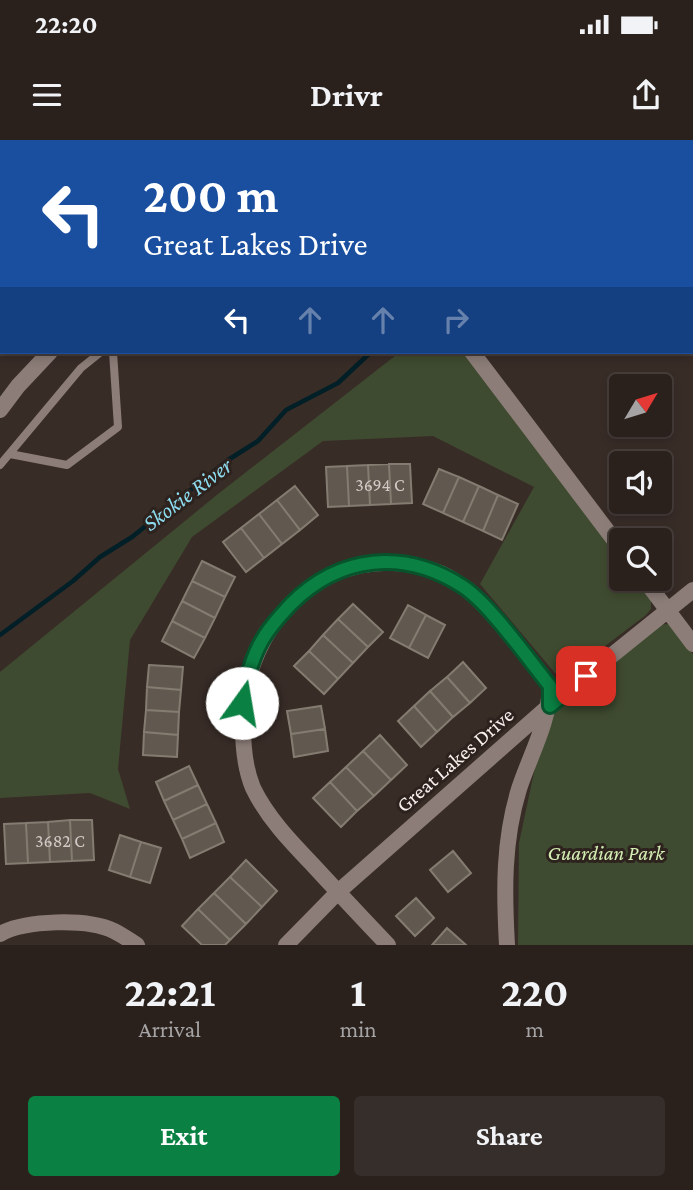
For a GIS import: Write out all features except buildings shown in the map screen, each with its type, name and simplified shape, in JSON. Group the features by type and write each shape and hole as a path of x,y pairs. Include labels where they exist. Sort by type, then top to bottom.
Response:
{"street":[{"path":"0,410 48,354"},
{"path":"474,354 609,533"},
{"path":"388,945 278,827 253,788 243,749 242,703 249,671 260,645 274,622 296,600 317,582 339,570 384,561 437,571 465,587 486,608 550,686 550,706 519,789 507,839 507,945"},
{"name":"Great Lakes Drive","path":"286,945 338,892 550,706 693,590"},
{"path":"653,591 693,644"},
{"path":"0,934 8,929 44,922 77,923 111,929 137,945"}],"lane":[{"path":"0,465 81,368 99,354"},
{"path":"10,454 67,465 118,427 113,354"}],"green space":[{"path":"397,354 465,354 609,543 609,591 645,591 651,599 651,609 646,615 572,671 563,675 555,673 480,584 534,487 433,436 323,441 192,537 130,640 118,769 130,809 90,793 0,798 0,672 218,494"},
{"name":"Guardian Park","path":"668,624 693,654 693,945 518,945 519,843 546,716 659,625"}],"waterway":[{"name":"Skokie River","path":"0,635 73,581 100,557 132,537 228,460 258,441 286,410 338,383 369,354"}],"route":[{"path":"242,703 249,671 274,622 317,582 339,570 384,561 437,571 465,587 486,608 550,686 550,706 586,676"}]}
